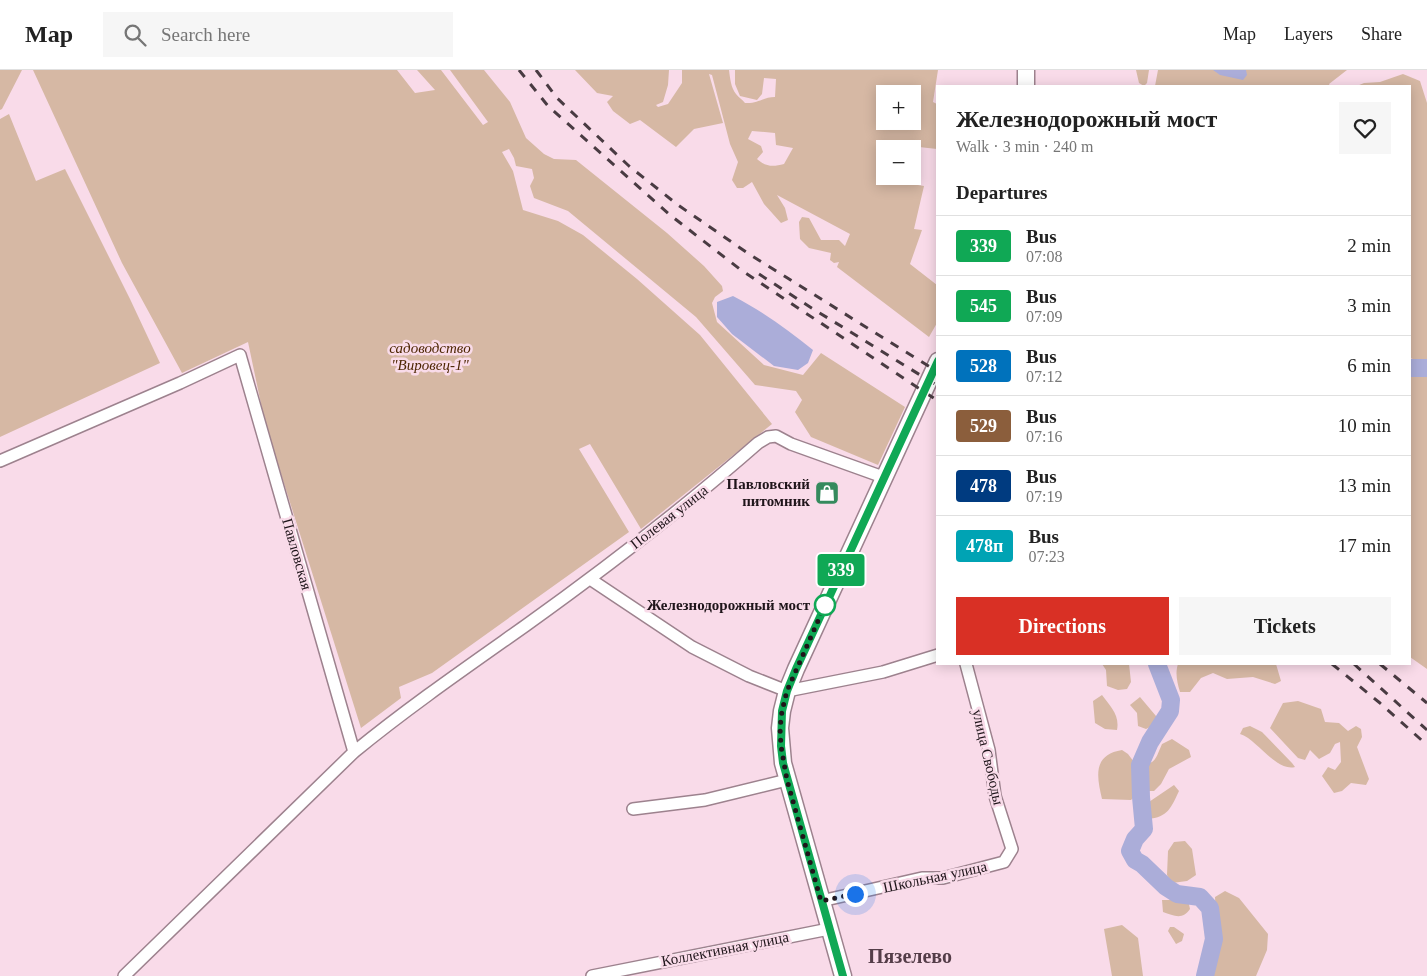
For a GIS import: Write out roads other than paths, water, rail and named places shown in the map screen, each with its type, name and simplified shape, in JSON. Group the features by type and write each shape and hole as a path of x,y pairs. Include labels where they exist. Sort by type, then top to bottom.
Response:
{"main road":[{"path":"1026,70 1026,85"},
{"path":"842,976 787,780 781,746 780,728 782,711 787,691 796,669 936,365"}],"street":[{"name":"Павловская","path":"0,461 240,355 354,752"},
{"name":"Полевая улица","path":"590,579 705,489 758,442 768,437 776,436 792,444 884,478"},
{"path":"124,976 354,752 398,716 590,579 692,647 749,676 787,691 882,672 936,656"},
{"name":"улица Свободы","path":"966,665 988,750 995,796 1012,849"},
{"path":"633,809 705,800 787,780"},
{"name":"Школьная улица","path":"821,901 922,878 943,878 1004,862 1012,849"},
{"name":"Коллективная улица","path":"592,976 829,929"}],"water":[{"path":"1213,70 1246,70 1247,75 1243,80 1220,75"},
{"path":"733,296 774,321 813,350 808,363 798,370 774,366 732,334 717,317 717,302"}],"waterway":[{"path":"1411,368 1427,368"},
{"path":"1157,665 1171,700 1170,711 1150,742 1140,765 1144,829 1135,839 1130,851 1135,860 1142,864 1166,887 1177,894 1200,897 1210,908 1214,939 1205,976"}],"railway":[{"path":"519,70 548,106 670,215 741,270 936,400"},
{"path":"536,70 557,98 629,166 678,205 749,254 936,371"},
{"path":"759,274 936,385"},
{"path":"1333,665 1427,745"},
{"path":"1355,665 1427,730"},
{"path":"1381,665 1427,703"}],"place":[{"name":"Павловский питомник","path":"827,493"},
{"name":"Железнодорожный мост","path":"825,605"}],"district":[{"name":"Пязелево","path":"910,956"}],"park label":[{"name":"садоводство \"Вировец-1\"","path":"430,356"}]}
